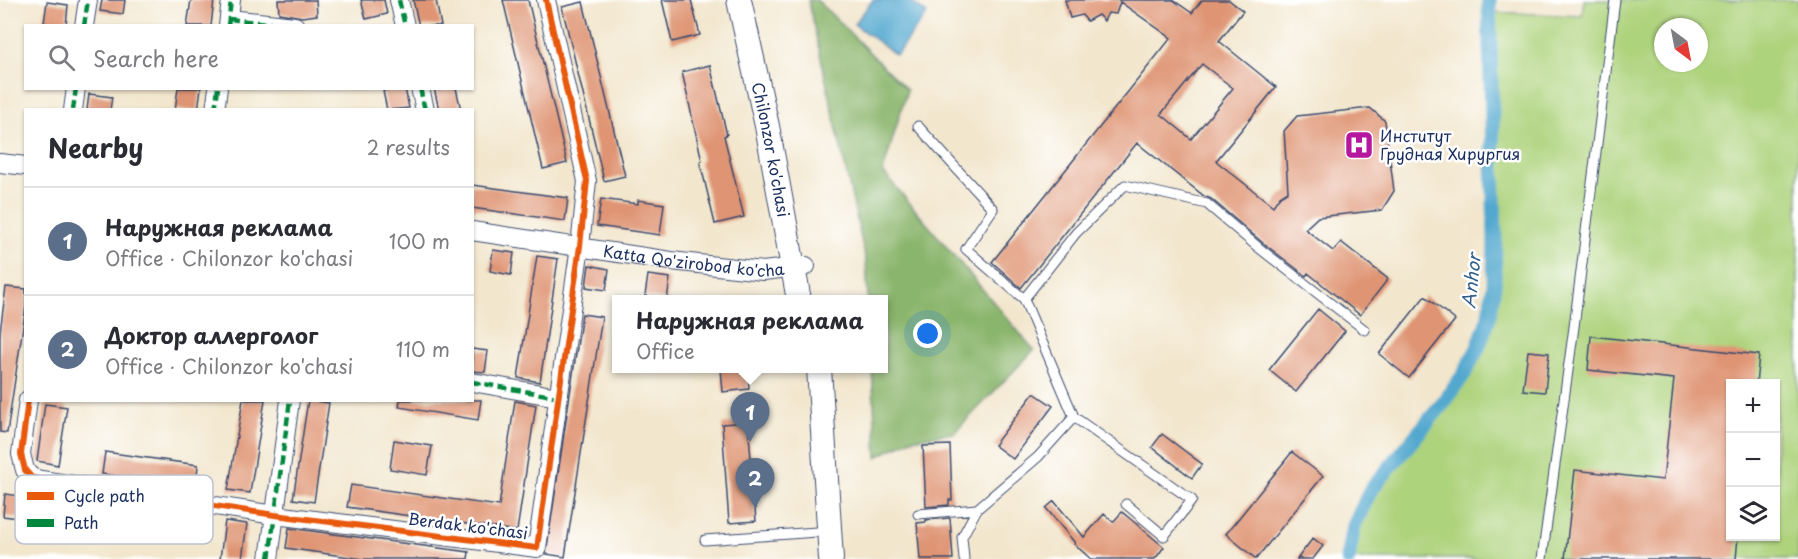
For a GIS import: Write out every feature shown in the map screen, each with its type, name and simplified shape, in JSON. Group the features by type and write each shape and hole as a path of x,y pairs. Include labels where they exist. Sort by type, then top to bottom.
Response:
{"main road":[{"name":"Chilonzor ko'chasi","path":"739,0 800,267 810,295"},
{"name":"Chilonzor ko'chasi","path":"755,0 783,130 800,267 799,295"},
{"path":"806,373 818,559"},
{"path":"819,373 831,559"}],"street":[{"path":"84,24 88,0"},
{"path":"231,0 228,22 262,24"},
{"path":"399,0 405,24"},
{"name":"Berdak ko'chasi","path":"213,506 537,548 580,246 587,181 546,0"},
{"path":"73,108 76,90"},
{"path":"215,108 218,90"},
{"path":"420,90 425,108"},
{"path":"0,163 24,166"},
{"name":"Katta Qo'zirobod ko'cha","path":"474,231 671,261 763,272 800,267"},
{"path":"474,382 558,397"},
{"name":"Berdak ko'chasi","path":"28,402 21,454 30,475"},
{"path":"269,559 290,402"}],"lane":[{"path":"1542,559 1573,337 1615,0"},
{"path":"918,126 993,209 966,249 1023,299 1074,417 1192,500 1164,536 1126,504"},
{"path":"1023,299 1076,233 1125,185 1207,204 1259,249 1365,330"},
{"path":"964,559 962,537 977,509 1038,457 1074,417"},
{"path":"918,514 977,509"},
{"path":"705,540 817,532"}],"green space":[{"path":"808,0 817,0 907,90 883,172 1034,350 954,433 911,439 877,457 872,373 888,373 888,295 868,295 866,261"},
{"path":"1584,0 1798,0 1798,559 1348,559 1354,526 1370,491 1445,401 1464,374 1478,348 1489,317 1494,285 1495,238 1490,12 1582,16"}],"water":[{"path":"873,0 909,0 927,14 896,55 854,24"}],"building":[{"path":"102,0 125,0 123,14 100,11"},
{"path":"191,0 214,0 211,24 187,24"},
{"path":"278,0 316,0 317,15 302,17 279,13"},
{"path":"361,0 384,0 387,14 366,19"},
{"path":"413,0 436,0 441,24 419,24"},
{"path":"503,0 528,0 567,163 543,169"},
{"path":"662,0 691,0 700,35 672,42"},
{"path":"1065,0 1173,0 1192,13 1202,0 1229,0 1243,11 1219,41 1276,87 1216,161 1273,206 1280,196 1288,191 1284,131 1297,116 1370,108 1385,121 1394,191 1382,210 1318,217 1305,229 1333,251 1341,242 1388,279 1360,315 1308,273 1306,276 1263,243 1211,199 1204,196 1137,143 1021,288 992,262 1171,38 1120,2 1116,14 1108,13 1104,21 1098,15 1087,21 1082,15 1070,18","holes":["1202,64 1233,88 1191,139 1161,114"]},
{"path":"47,2 68,5 66,24 44,23"},
{"path":"583,2 625,176 604,181 562,7"},
{"path":"710,65 727,135 724,136 744,217 715,224 682,72"},
{"path":"178,90 201,90 198,108 175,108"},
{"path":"405,90 409,108 387,108 383,91"},
{"path":"434,90 456,90 461,108 439,108"},
{"path":"89,94 112,97 110,108 87,108"},
{"path":"474,185 568,198 565,221 474,208"},
{"path":"601,199 638,204 638,200 664,204 660,235 597,226"},
{"path":"493,250 514,253 511,275 490,271"},
{"path":"537,256 558,259 540,382 518,378"},
{"path":"589,265 609,269 606,290 586,287"},
{"path":"648,275 670,278 668,295 645,295"},
{"path":"6,287 24,289 24,319 7,433 0,432 0,332"},
{"path":"1425,296 1455,320 1409,378 1379,354"},
{"path":"1318,309 1345,331 1296,392 1269,370"},
{"path":"582,314 602,317 565,557 546,554"},
{"path":"1591,336 1759,355 1757,379 1726,379 1726,541 1738,541 1736,559 1565,559 1575,470 1663,480 1674,379 1588,370"},
{"path":"474,349 488,351 485,372 474,371"},
{"path":"1528,351 1549,353 1545,392 1523,390"},
{"path":"721,373 748,373 749,389 723,392"},
{"path":"1034,393 1053,406 1013,459 994,445"},
{"path":"474,400 481,400 478,420 399,407 400,402 474,402"},
{"path":"515,401 536,405 517,531 347,507 351,485 499,506"},
{"path":"243,402 265,402 250,493 228,490"},
{"path":"308,402 329,403 314,502 293,499"},
{"path":"45,404 67,407 58,465 37,461"},
{"path":"748,422 756,521 729,523 722,424"},
{"path":"1162,434 1202,464 1192,478 1152,447"},
{"path":"394,440 432,446 427,475 390,469"},
{"path":"950,445 952,500 949,500 949,505 926,507 923,446"},
{"path":"105,452 198,465 197,475 102,474"},
{"path":"1292,452 1323,476 1256,559 1226,534"},
{"path":"5,494 15,495 15,518 3,516"},
{"path":"1054,501 1084,537 1104,514 1113,522 1122,512 1164,547 1155,559 1091,559 1074,544 1046,508"},
{"path":"950,518 953,559 920,559 917,523"},
{"path":"225,521 247,524 242,559 220,559"},
{"path":"289,528 469,552 468,559 364,559 286,548"},
{"path":"1313,538 1323,546 1313,559 1297,559"}],"waterway":[{"name":"Anhor","path":"1348,559 1354,526 1370,491 1445,401 1464,374 1478,348 1489,317 1494,285 1495,238 1489,0"}],"marked path":[{"path":"84,24 88,0"},
{"path":"228,24 231,0"},
{"path":"399,0 405,24"},
{"path":"229,19 276,24"},
{"path":"73,108 76,90"},
{"path":"215,108 218,90"},
{"path":"420,90 425,108"},
{"path":"474,382 558,397"},
{"path":"269,559 290,402"}],"cycle path":[{"path":"213,506 537,548 580,246 587,181 546,0"},
{"path":"28,402 21,454 25,470 29,475"}],"place":[{"name":"Институт Грудная Хирургия","path":"1359,145"},
{"name":"Наружная реклама","path":"750,442"},
{"name":"Доктор аллерголог","path":"755,508"}]}
